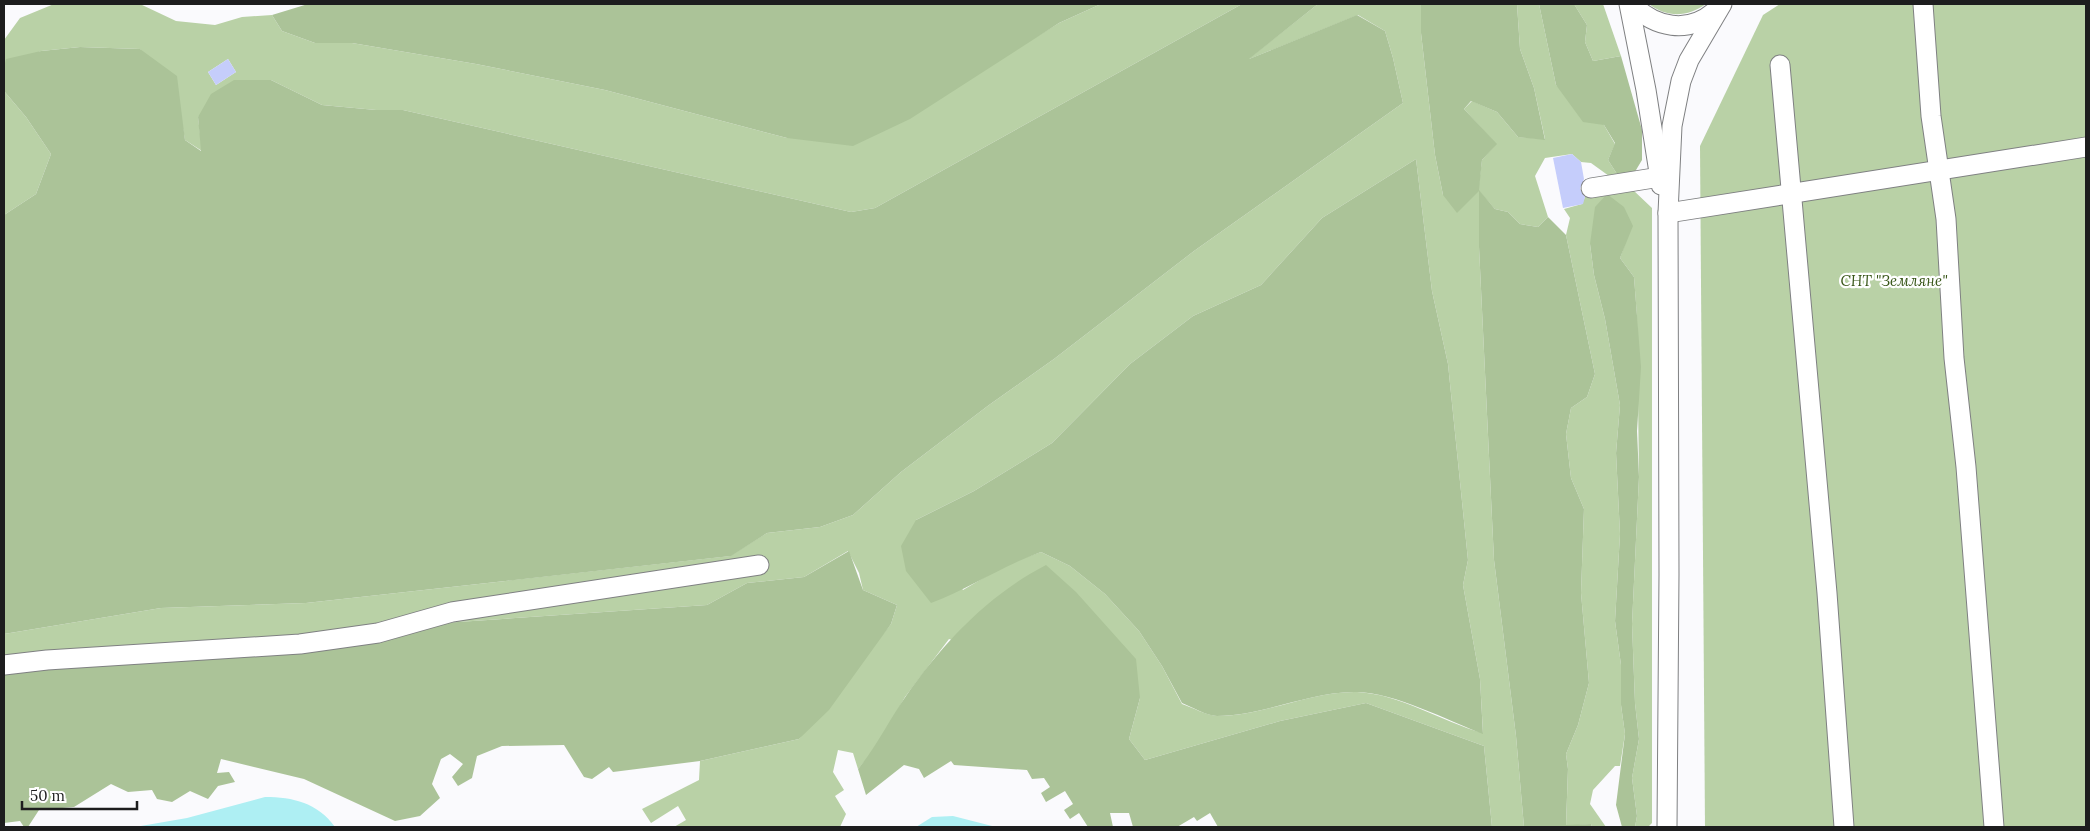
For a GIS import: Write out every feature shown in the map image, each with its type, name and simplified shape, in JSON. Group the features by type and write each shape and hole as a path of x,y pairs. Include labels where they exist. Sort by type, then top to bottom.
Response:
{"street":[{"path":"1631,4 1653,21 1679,26 1700,22 1720,7"},
{"path":"1631,4 1660,177 1668,213"},
{"path":"1923,4 1931,116 1946,219 1954,358 1966,467 1994,827"},
{"path":"1667,827 1669,574 1668,213 1672,126 1681,81 1697,43 1720,7"},
{"path":"1780,65 1827,593 1844,827"},
{"path":"1668,213 2086,147"},
{"path":"1591,188 1660,177"},
{"path":"4,665 46,660 300,644 378,633 452,612 759,565"}],"green space":[{"path":"54,4 140,4 176,21 215,25 242,17 272,15 282,31 315,43 352,43 476,64 605,90 787,138 1005,56 1059,23 1101,4 1242,4 875,208 851,212 403,110 376,110 322,105 271,80 198,117 202,151 185,140 181,117 140,49 80,47 41,51 4,67 4,40 20,18","holes":["228,59 236,72 216,85 208,72"]},
{"path":"308,4 1101,4 1059,23 910,119 853,146 787,138 605,90 476,64 352,43 315,43 282,31 272,15"},
{"path":"1242,4 1318,4 1249,59 1357,15 1385,31 1403,103 1194,251 1054,359 989,405 901,472 853,515 820,527 767,533 731,556 306,603 161,608 4,634 4,215 36,194 51,154 26,117 4,91 6,59 41,51 80,47 140,49 177,76 185,140 201,151 198,117 211,94 234,80 271,80 322,105 376,110 403,110 851,212 875,208"},
{"path":"1318,4 1421,4 1421,33 1435,155 1443,195 1478,191 1482,160 1496,144 1464,109 1472,101 1497,112 1518,137 1545,139 1534,88 1520,49 1517,4 1539,4 1556,85 1604,125 1615,144 1608,160 1617,174 1609,176 1591,163 1581,162 1572,154 1545,158 1535,176 1548,217 1538,227 1520,224 1508,212 1495,209 1479,191 1479,247 1494,560 1516,736 1524,827 1492,827 1484,746 1366,703 1280,721 1145,760 1129,739 1140,698 949,639 905,697 876,748 858,769 853,753 838,750 833,772 844,790 835,796 846,814 840,827 674,827 686,820 678,806 651,823 642,809 699,780 700,761 799,739 891,624 897,605 863,590 859,573 848,551 804,577 747,583 707,605 443,623 4,670 4,634 161,608 306,603 730,556 767,533 820,527 853,515 901,472 989,405 1054,359 1194,251 1403,103 1385,31 1358,15 1247,60","holes":["1416,159 1432,291 1448,364 1468,560 1463,585 1480,679 1483,733 1405,703 1373,694 1357,692 1322,695 1235,715 1214,716 1204,713 1182,704 1162,666 1139,631 1105,594 1070,566 1041,552 1007,564 963,590 916,520 974,491 1052,443 1130,364 1193,316 1261,285 1322,218"]},
{"path":"1421,4 1517,4 1520,49 1534,88 1545,140 1518,137 1497,112 1471,101 1464,109 1497,144 1482,160 1479,190 1495,209 1508,212 1520,224 1538,227 1548,217 1566,235 1595,374 1587,397 1571,408 1566,434 1571,478 1584,509 1581,593 1589,683 1578,725 1566,754 1568,769 1566,825 1591,824 1592,827 1524,827 1516,736 1494,560 1479,247 1479,191 1457,213 1443,195 1435,155 1421,33"},
{"path":"1539,4 1574,4 1587,25 1585,42 1593,61 1621,56 1642,130 1642,160 1633,175 1617,174 1608,160 1615,143 1604,125 1583,122 1556,85"},
{"path":"1574,4 1603,4 1621,56 1593,61 1585,42 1587,25"},
{"path":"1649,4 1706,4 1685,13 1670,14 1656,9"},
{"name":"СНТ \"Земляне\"","path":"1780,4 2086,4 2086,827 1705,827 1700,146 1763,15"},
{"path":"4,91 26,117 51,154 36,194 4,215"},
{"path":"1416,159 1432,291 1448,364 1468,560 1463,585 1480,679 1483,734 1404,702 1388,697 1357,692 1322,695 1235,715 1213,716 1204,713 1182,703 1162,666 1139,631 1105,594 1070,566 1041,552 931,603 906,571 901,546 916,520 974,491 1052,443 1130,364 1193,316 1261,285 1322,218"},
{"path":"1633,190 1652,208 1652,823 1648,827 1635,827 1637,816 1632,778 1639,739 1635,703 1632,624 1639,477 1637,317 1634,277 1620,258 1625,244 1590,244 1594,275 1605,319 1620,405 1616,453 1620,534 1615,621 1621,665 1621,705 1625,734 1620,766 1615,766 1593,790 1590,804 1606,827 1592,827 1591,824 1566,826 1568,769 1566,754 1578,725 1589,683 1581,593 1584,509 1571,478 1566,434 1571,408 1587,397 1595,374 1566,235 1570,218 1564,209 1582,204 1587,192"},
{"path":"1607,194 1624,207 1633,226 1620,258 1634,277 1641,367 1637,431 1639,477 1632,624 1635,703 1639,739 1632,778 1637,816 1635,827 1622,827 1616,805 1625,734 1621,705 1621,665 1615,621 1620,534 1616,453 1620,405 1605,319 1594,275 1590,244 1595,207"},
{"path":"849,551 863,590 897,605 891,624 829,710 799,739 700,761 613,772 609,767 592,779 584,777 564,745 502,746 477,756 472,778 458,786 452,777 463,764 450,754 441,759 432,784 440,798 420,816 395,821 304,779 221,759 217,773 229,772 235,782 218,786 208,799 190,791 172,802 157,799 152,790 128,792 111,784 74,807 39,810 28,827 24,827 20,821 4,823 4,670 443,623 707,605 747,583 804,577"},
{"path":"1046,565 1076,592 1136,659 1140,698 1129,739 1145,760 1280,721 1366,703 1484,746 1492,827 1218,827 1210,813 1197,821 1194,817 1177,827 1133,827 1129,813 1110,813 1113,827 1088,827 1079,813 1070,819 1064,810 1073,804 1065,791 1046,802 1041,793 1050,787 1044,778 1032,779 1027,770 954,765 951,761 924,778 919,769 904,765 866,795 858,769 920,676 951,639 986,606 1025,577"}],"water":[{"path":"265,797 285,798 304,803 321,812 335,827 135,827 187,818"},
{"path":"953,816 996,827 916,827 932,817"}],"building":[{"path":"228,59 236,72 216,85 208,72"},
{"path":"1572,154 1581,162 1584,179 1580,189 1585,197 1583,204 1563,208 1553,158"}]}
